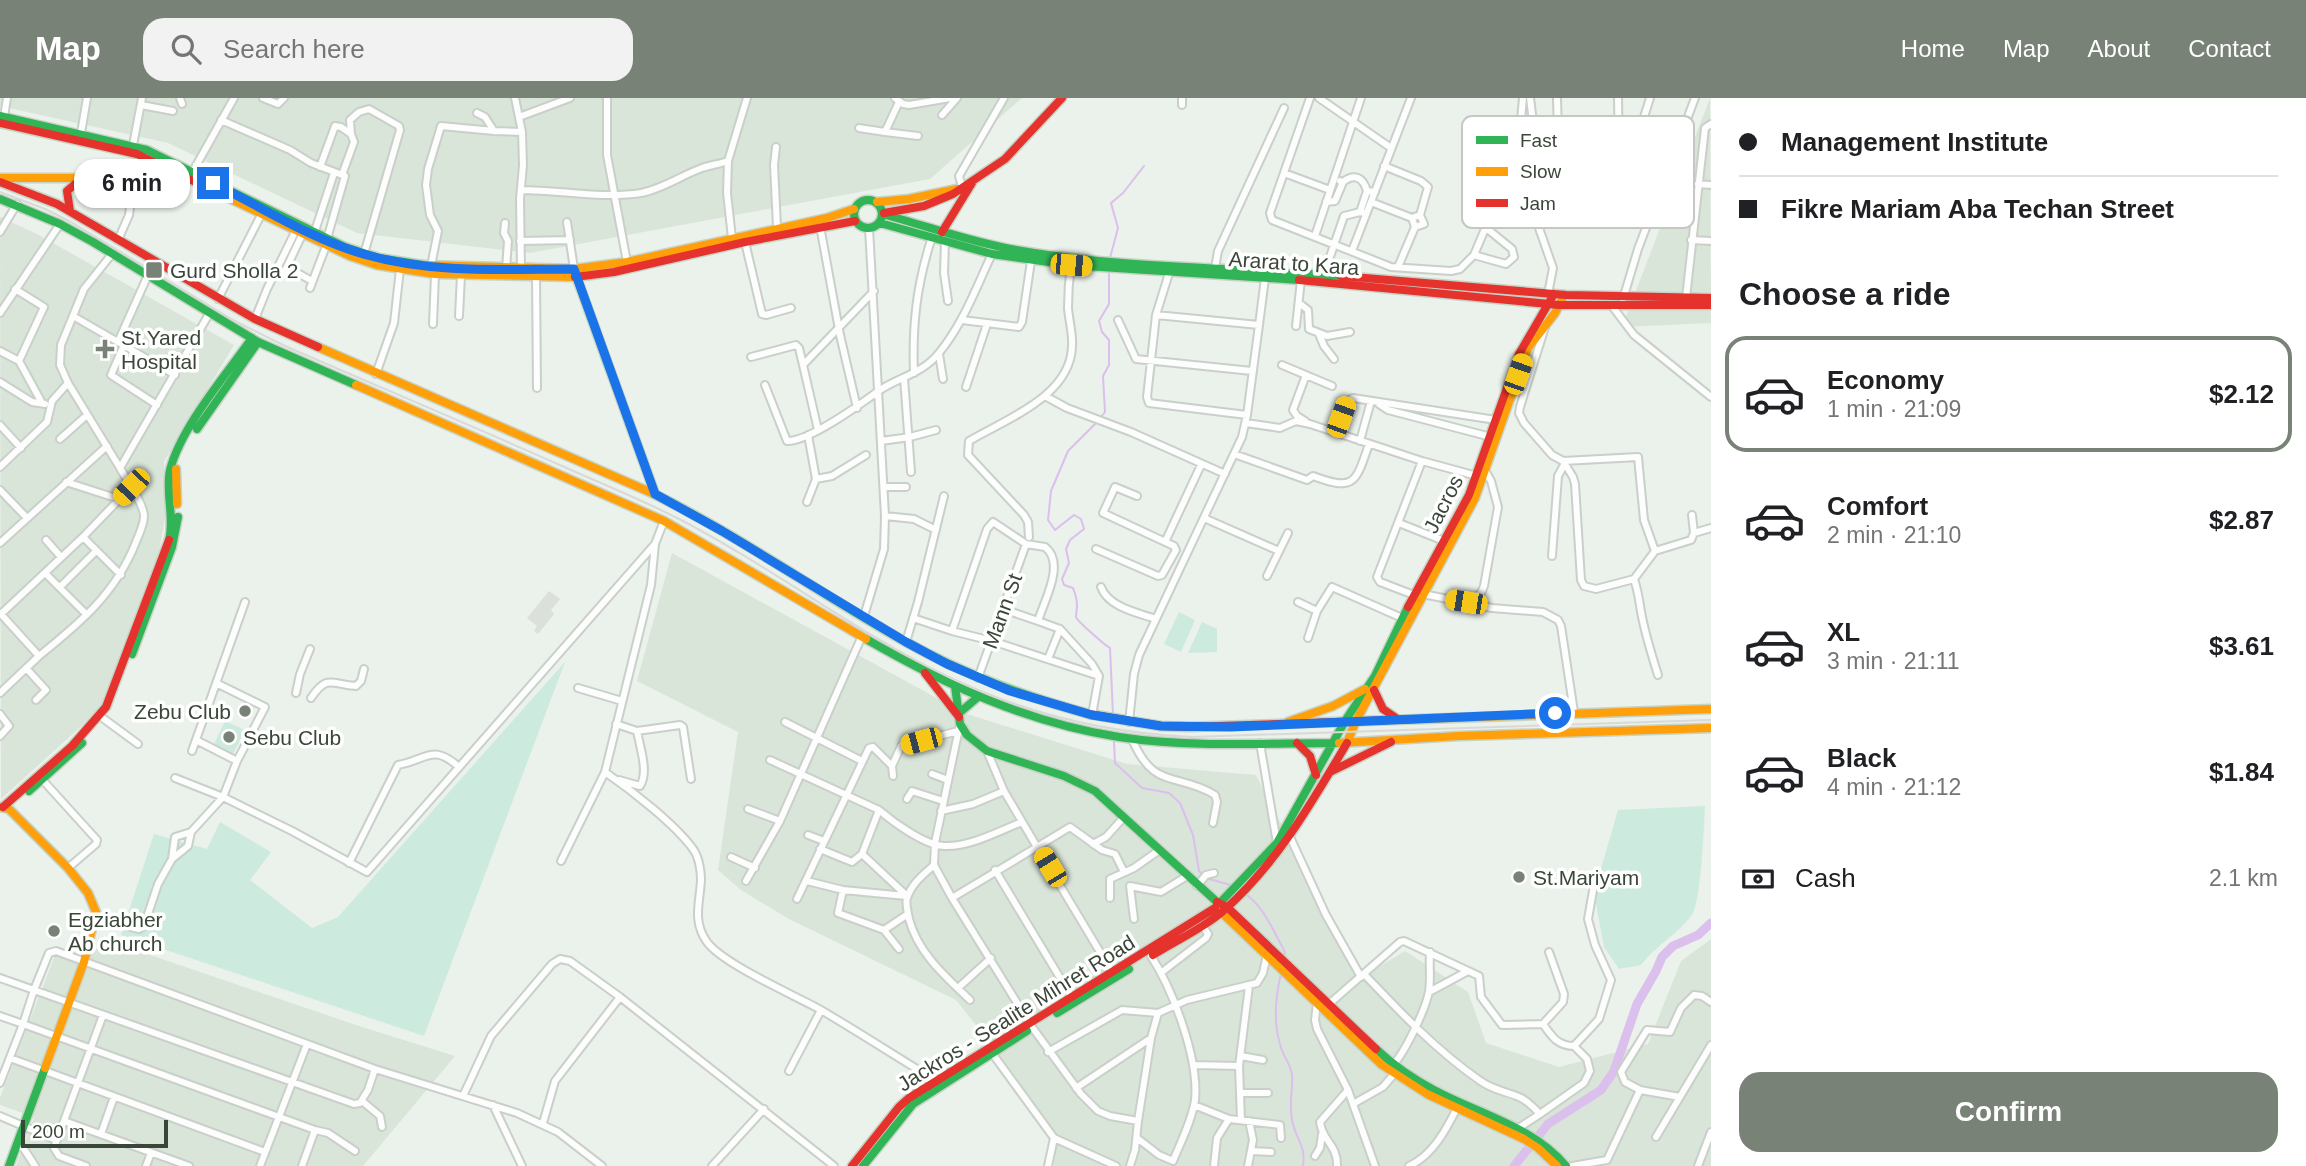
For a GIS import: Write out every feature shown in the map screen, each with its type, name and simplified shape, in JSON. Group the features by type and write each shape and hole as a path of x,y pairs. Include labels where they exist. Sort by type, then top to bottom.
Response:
{"main road":[{"path":"854,209 855,221 861,227 869,228 881,217 954,195 960,188 1005,159 1062,98"},
{"path":"1,119 133,145 192,173 298,231 314,234 327,243 364,254 433,270"},
{"path":"1,119 131,152 364,261 400,270 536,277 614,272 820,226 855,221"},
{"path":"0,180 135,178 192,173"},
{"path":"70,211 66,191 82,178"},
{"path":"943,236 974,179"},
{"path":"0,180 70,211 255,319 655,494 722,531 906,642 978,678 1024,696 1102,718 1188,727 1708,709"},
{"path":"458,272 521,269 575,273 827,218 854,209 863,200 909,200 960,188"},
{"path":"0,199 60,224 255,340 664,521 924,672 978,697 1038,719 1119,737 1178,743 1347,743 1709,728"},
{"path":"877,202 881,217"},
{"name":"Ararat to Kara","path":"881,217 933,237 943,236 1017,251 1099,259 1118,265 1265,278 1323,278"},
{"name":"Ararat to Kara","path":"881,217 992,254 1031,261 1105,268 1118,265"},
{"name":"Ararat to Kara","path":"1170,269 1215,268 1550,297 1711,298"},
{"path":"575,273 655,494"},
{"name":"Jacros","path":"1245,884 1277,843 1345,721 1371,688 1472,496 1523,360 1533,340 1564,295"},
{"name":"Ararat to Kara","path":"1550,297 1559,305 1711,305"},
{"name":"Jacros","path":"1482,474 1496,420 1524,343 1550,297"},
{"path":"9,1166 70,1002 96,918 92,900 68,868 34,831 4,808 104,719 112,708 170,536 173,517 169,478 173,461 200,414 255,340"},
{"path":"382,397 388,379"},
{"name":"Jacros","path":"1347,743 1402,618 1419,595 1444,541 1472,496"},
{"path":"40,778 102,714 134,641"},
{"path":"924,672 967,735 987,751 1095,791 1186,876 1201,880 1211,898 1288,970 1329,1004 1372,1057 1457,1108 1526,1137 1566,1166"},
{"path":"955,687 959,722"},
{"path":"1277,725 1333,706 1371,688 1383,709 1401,721"},
{"path":"959,722 978,697"},
{"path":"1330,772 1394,740"},
{"path":"1297,743 1310,756 1316,775"},
{"path":"863,1166 870,1150 913,1104 1031,1025 1202,925 1290,837 1347,743"},
{"name":"Jackros - Sealite Mihret Road","path":"852,1166 870,1150 899,1107 936,1080 1031,1025 1071,996 1221,907"},
{"path":"1271,954 1276,964 1288,970 1317,1003 1344,1025"},
{"path":"1394,1070 1517,1129 1526,1137"},
{"path":"1540,1145 1557,1166"}],"street":[{"path":"1,119 7,98"},
{"path":"81,133 87,98"},
{"path":"192,173 234,98"},
{"path":"263,98 278,104 284,98"},
{"path":"514,98 522,131 521,269"},
{"path":"519,117 555,101 570,98"},
{"path":"607,98 606,138 627,262"},
{"path":"732,238 727,193 728,161 747,98"},
{"path":"885,132 897,100 909,105 950,98"},
{"path":"942,115 957,98"},
{"path":"960,188 959,176 1004,98"},
{"path":"1310,98 1269,217 1272,220 1382,264 1398,268 1451,271 1466,265 1474,255 1485,228"},
{"path":"1319,98 1391,148"},
{"path":"1315,236 1361,98"},
{"path":"1352,251 1371,191 1411,98"},
{"path":"1521,116 1523,98"},
{"path":"1530,98 1533,116"},
{"path":"1556,116 1557,98"},
{"path":"1617,116 1618,98"},
{"path":"1644,116 1650,98"},
{"path":"1688,116 1695,98"},
{"path":"133,145 141,102 173,111"},
{"path":"1215,268 1218,251 1284,108"},
{"path":"314,234 354,142 349,125 352,118 369,109 399,126 400,130 364,254"},
{"path":"477,113 485,117 494,131"},
{"path":"221,120 290,150 345,179 327,243 311,284 287,267"},
{"path":"1694,216 1705,128 1711,124"},
{"path":"320,167 335,126 351,134"},
{"path":"433,324 433,270 438,231 430,215 427,177 441,126 522,131"},
{"path":"859,128 918,136"},
{"path":"776,147 774,165 777,227"},
{"path":"521,190 615,195 653,190 703,168 728,161"},
{"path":"1384,166 1421,181 1428,187 1420,215 1424,224 1415,227 1398,268"},
{"path":"1284,173 1330,190"},
{"path":"1343,182 1358,177 1371,191 1371,202 1364,213"},
{"path":"118,240 129,215 135,178"},
{"path":"1335,178 1343,182"},
{"path":"1323,278 1334,244 1343,182"},
{"path":"1698,184 1711,186"},
{"path":"1326,202 1338,209 1364,213"},
{"path":"1371,202 1412,218 1420,215"},
{"path":"0,232 17,204"},
{"path":"218,299 261,215"},
{"path":"1412,218 1412,225 1415,227"},
{"path":"567,222 575,273"},
{"path":"505,223 504,233 508,241 506,269"},
{"path":"0,313 60,224"},
{"path":"820,226 857,408"},
{"path":"864,616 884,549 885,516 869,228"},
{"path":"1474,255 1506,264 1514,257 1512,249 1486,228"},
{"path":"1539,228 1553,268 1550,297"},
{"path":"1623,299 1646,228"},
{"path":"1686,298 1692,228"},
{"path":"283,275 298,231"},
{"path":"255,319 298,231"},
{"path":"943,236 948,301"},
{"path":"914,373 918,283 933,237"},
{"path":"520,241 570,240"},
{"path":"1691,240 1711,241"},
{"path":"745,242 762,314 791,308"},
{"path":"0,693 86,614 121,575 144,518 144,512 131,487 68,383 59,358 61,345 83,289 112,254"},
{"path":"765,385 787,441 808,435 857,408 880,391 914,373 939,354 962,320 992,254"},
{"path":"962,320 1016,327 1021,325 1031,261"},
{"path":"1028,540 1028,522 1024,515 968,455 967,445 969,441 1045,397 1065,373 1072,350 1068,308 1071,265"},
{"path":"1170,269 1156,316 1147,397 1149,404 1246,419 1280,428 1296,422 1310,424 1422,461 1482,474 1491,481 1497,507 1484,586 1481,593 1466,602"},
{"path":"376,374 394,323 400,270"},
{"path":"458,272 459,316"},
{"path":"148,275 111,375 157,405"},
{"path":"536,277 537,388"},
{"path":"1125,721 1136,664 1234,454 1246,419 1265,278"},
{"path":"1296,326 1301,280"},
{"path":"15,289 44,307 19,361"},
{"path":"803,365 874,291"},
{"path":"1299,303 1308,310 1309,329 1327,336 1350,332"},
{"path":"1612,306 1634,335 1711,397"},
{"path":"120,468 209,314"},
{"path":"72,316 175,375"},
{"path":"1156,316 1259,325"},
{"path":"1118,320 1136,359 1252,371"},
{"path":"966,387 987,324"},
{"path":"1545,325 1519,413 1544,447 1564,463 1573,477 1580,580 1584,586 1596,589 1633,579 1655,551 1693,538 1692,515"},
{"path":"1319,334 1334,359"},
{"path":"751,356 796,345 799,348 818,430"},
{"path":"0,351 19,361 42,403"},
{"path":"939,354 943,379"},
{"path":"1282,365 1332,386"},
{"path":"1306,375 1293,410 1310,424"},
{"path":"904,378 911,472"},
{"path":"0,382 32,402 50,407"},
{"path":"0,467 47,422 50,407 68,383"},
{"path":"1045,397 1225,474"},
{"path":"1335,432 1350,399 1496,420"},
{"path":"1375,402 1388,410 1491,438"},
{"path":"1360,440 1375,402"},
{"path":"1426,420 1428,410"},
{"path":"60,439 88,415"},
{"path":"0,425 21,448"},
{"path":"881,441 936,430"},
{"path":"807,502 816,480 808,435"},
{"path":"1234,454 1307,480 1312,476 1339,485 1353,480 1359,474 1369,443"},
{"path":"0,543 107,446"},
{"path":"816,480 832,476 866,455"},
{"path":"1564,463 1638,457 1644,520 1655,551"},
{"path":"1422,461 1378,580 1419,595 1492,608 1543,612 1558,620 1574,712"},
{"path":"1552,556 1558,476 1564,463"},
{"path":"1166,542 1201,464"},
{"path":"66,482 119,499"},
{"path":"39,656 0,613 83,537 131,487"},
{"path":"884,487 906,487"},
{"path":"1096,549 1160,576 1175,550 1174,546 1103,513 1115,487 1137,496"},
{"path":"0,490 27,518"},
{"path":"906,642 944,496"},
{"path":"885,516 914,519 936,530"},
{"path":"1204,518 1279,551"},
{"path":"175,778 223,797 292,831 364,872 371,869 654,544 664,521"},
{"path":"952,631 990,524 996,522 1049,550 1053,565 1052,580 1038,621"},
{"path":"1399,523 1444,541"},
{"path":"1694,533 1711,528"},
{"path":"1267,576 1289,533"},
{"path":"83,537 121,575"},
{"path":"46,540 61,557"},
{"name":"Mann St","path":"978,678 1028,540"},
{"path":"561,861 604,772 651,585 654,544"},
{"path":"60,586 96,551"},
{"path":"45,573 86,614"},
{"path":"1633,579 1640,598 1647,642 1658,675"},
{"path":"1101,586 1105,595 1123,607 1156,619"},
{"path":"1308,638 1317,611 1332,587 1402,618"},
{"path":"1298,601 1317,611"},
{"path":"192,751 246,603"},
{"path":"1003,608 1059,629 1092,664 1100,677 1092,715"},
{"path":"913,618 992,640 1100,677"},
{"path":"1048,659 1059,629"},
{"path":"746,881 780,821 862,636"},
{"path":"296,693 310,649"},
{"path":"26,668 53,696"},
{"path":"311,698 320,685 327,682 356,686 361,681 364,669"},
{"path":"96,918 139,929 144,926 158,884 172,859 175,837 191,832 223,797 237,761 265,707 216,682"},
{"path":"579,688 622,701"},
{"path":"36,700 46,690"},
{"path":"0,714 9,726 0,736"},
{"path":"104,719 138,744"},
{"path":"785,722 862,761"},
{"path":"893,776 892,766 901,746 959,722"},
{"path":"959,722 935,843 934,865 1048,1052 1076,1088 1098,1111 1138,1121"},
{"path":"616,724 637,731 680,725 683,727 691,779"},
{"path":"614,779 632,785 642,784 644,773 637,731"},
{"path":"1132,739 1140,757 1155,773 1215,795 1217,802 1213,823"},
{"path":"196,740 237,761"},
{"path":"1261,743 1277,843"},
{"path":"797,899 871,746 892,766"},
{"path":"987,751 1004,791 1112,972"},
{"path":"349,863 398,765 438,753 459,766"},
{"path":"770,760 879,810 908,832 943,847 962,844 1022,822"},
{"path":"604,772 671,826 698,857 701,879 697,901 699,928 707,943 730,961 821,1010 936,1080"},
{"path":"932,774 948,780"},
{"path":"40,778 97,840 96,844 68,868"},
{"path":"907,799 912,791 943,801"},
{"path":"941,811 973,804 1004,791"},
{"path":"748,809 780,821"},
{"path":"820,849 852,862 862,854 879,810"},
{"path":"1093,844 1106,837 1124,817"},
{"path":"952,898 1067,828 1074,829 1093,844 1117,856 1124,872"},
{"path":"172,859 188,846 191,832"},
{"path":"808,835 824,841"},
{"path":"1290,837 1326,915 1363,976 1414,1027 1481,1082 1501,1093 1522,1098 1540,1114"},
{"path":"1110,898 1110,879 1146,861 1158,851"},
{"path":"862,854 907,896"},
{"path":"731,857 755,868"},
{"path":"934,865 915,883 907,896 908,914 912,929 925,953 970,1000"},
{"path":"995,870 1071,996"},
{"path":"1201,880 1214,873"},
{"path":"1134,919 1130,886 1161,892 1186,876"},
{"path":"807,881 843,890 907,896"},
{"path":"1543,1024 1555,1040 1564,1046 1574,1046 1600,1019 1611,980 1595,945 1588,919 1594,885"},
{"path":"843,890 838,913 884,930 899,949"},
{"path":"884,930 908,914"},
{"path":"1162,972 1206,938 1208,934 1202,925"},
{"path":"1329,1004 1400,942 1409,942 1479,976 1480,998 1502,1025 1543,1024 1563,1002 1564,994 1549,952"},
{"path":"0,1083 34,990 52,951 374,1069 493,1105 543,1124 558,1132 602,1166"},
{"path":"1353,1104 1383,1087 1404,1052 1429,992 1430,952"},
{"path":"1048,1052 1122,1010 1158,1013 1174,1006 1249,986 1261,979 1271,954"},
{"path":"1137,1138 1172,1164 1194,1105 1193,1065 1162,972 1151,956"},
{"path":"958,988 991,958"},
{"path":"463,1096 491,1035 552,964 560,959 570,961 620,997 834,1166"},
{"path":"1429,992 1468,971"},
{"path":"0,978 354,1104 362,1101 369,1090 374,1069"},
{"path":"1241,1120 1239,1066 1249,986"},
{"path":"1680,1097 1640,1090 1625,1082 1621,1072 1647,1030 1671,1032 1681,1008 1694,995 1702,996 1711,1002"},
{"path":"543,1124 555,1081 620,997"},
{"path":"1317,1003 1317,1029 1348,1090 1375,1166"},
{"path":"789,1070 821,1010"},
{"path":"1130,1166 1137,1138 1151,1038 1158,1013"},
{"path":"86,1166 55,1153 54,1148 103,1015"},
{"path":"0,1016 328,1133 355,1151"},
{"path":"1076,1088 1151,1038"},
{"path":"260,1166 307,1044"},
{"path":"1656,1137 1711,1045"},
{"path":"1517,1129 1584,1083 1590,1066 1574,1046"},
{"path":"992,1053 1054,1138 1116,1166"},
{"path":"1241,1056 1263,1060"},
{"path":"10,1058 265,1152"},
{"path":"1193,1065 1239,1066"},
{"path":"1315,1156 1320,1148 1322,1118 1348,1090"},
{"path":"1572,1166 1586,1162 1610,1163 1640,1090"},
{"path":"1240,1093 1268,1093"},
{"path":"101,1133 114,1097"},
{"path":"362,1101 380,1116 382,1127"},
{"path":"493,1105 522,1166"},
{"path":"1194,1105 1229,1119 1280,1125 1281,1138"},
{"path":"1414,1165 1443,1135 1457,1108"},
{"path":"712,1166 764,1109"},
{"path":"0,1116 56,1140"},
{"path":"1214,1166 1217,1138 1229,1119"},
{"path":"64,1121 189,1166"},
{"path":"1248,1166 1253,1140 1250,1121"},
{"path":"302,1166 315,1130"},
{"path":"1698,1166 1708,1149 1711,1132"},
{"path":"1322,1134 1334,1147 1337,1166"},
{"path":"1048,1166 1054,1138"},
{"path":"18,1144 35,1166"},
{"path":"1251,1151 1271,1152"},
{"path":"146,1166 151,1153"}],"shaded area":[{"path":"0,98 1022,98 930,179 530,253 357,233 168,143 0,106"},
{"path":"1710,98 1711,323 1622,327 1660,228 1694,228 1694,140"},
{"path":"0,217 37,234 234,345 164,462 167,507 154,580 100,709 1,799"},
{"path":"672,553 964,713 1127,764 1256,775 1360,978 1405,951 1468,992 1486,1043 1559,1067 1648,1044 1681,961 1711,939 1711,1166 1054,1166 1050,1134 994,1056 991,1044 956,1000 789,919 741,890 718,870 738,732 637,681"},
{"path":"549,591 560,599 551,610 554,614 538,634 534,631 537,626 527,618"},
{"path":"109,941 455,1056 363,1166 16,1166 34,1117 0,1105 0,1098 55,955 75,963"}],"green space":[{"path":"1179,612 1195,620 1181,652 1164,644"},
{"path":"1202,622 1217,629 1217,652 1188,653"},
{"path":"565,662 424,1036 121,935 154,834 207,849 220,822 271,852 250,880 312,928 338,917"},
{"name":"Sebu Club","path":"225,721 245,730 233,754 214,744"},
{"path":"1705,806 1700,880 1692,915 1641,965 1619,969 1604,947 1594,893 1618,810"}],"waterway":[{"path":"1110,258 1118,228 1111,203 1123,193 1144,166"},
{"path":"1101,417 1105,412 1103,376 1109,365 1109,340 1102,332 1099,321 1109,304 1109,271"},
{"path":"1098,421 1068,451 1051,491 1048,520 1055,530 1074,515 1081,519 1084,529 1070,540 1066,549 1069,563 1062,579 1064,585 1073,588 1077,601 1076,617 1110,648 1113,715"},
{"path":"1114,741 1115,763 1142,788 1169,793 1180,803 1193,835 1199,871 1206,878 1234,886"},
{"path":"1244,893 1257,904 1268,920 1285,952 1284,957"},
{"path":"1514,1166 1548,1124 1601,1090 1614,1071 1637,1004 1662,957 1673,946 1698,935 1711,923"},
{"path":"1281,973 1276,1027 1291,1071 1292,1118 1302,1148 1303,1166"}],"tram line":[{"path":"0,192 71,222 233,320 285,346 677,518 916,660 980,691 1038,711 1099,726 1191,737 1711,720"}],"traffic: fast":[{"path":"0,116 147,150 345,247 379,258 423,265"},
{"path":"0,199 60,224 93,242 258,342 356,385"},
{"path":"868,200 878,204 882,214 878,224 868,228 858,224 854,214 858,204 868,200"},
{"path":"882,214 982,243 1057,256 1138,264 1341,276"},
{"path":"880,223 992,254 1071,265 1299,280"},
{"path":"575,273 655,494"},
{"path":"169,540 169,479 176,454 205,402 252,338"},
{"path":"197,429 258,342"},
{"path":"652,493 717,528 928,654 995,684 1089,714"},
{"path":"132,654 172,547 178,517"},
{"path":"1215,908 1277,843 1345,721 1375,676 1408,607"},
{"path":"866,639 957,687 1020,712 1085,731 1173,743 1339,743"},
{"path":"955,686 960,724 967,735 987,751 1064,776 1095,791 1217,902"},
{"path":"958,714 978,697"},
{"path":"29,791 82,743"},
{"path":"1057,1013 1129,969"},
{"path":"863,1166 913,1104 1027,1031"},
{"path":"1376,1049 1426,1086 1521,1131 1552,1152 1566,1166"},
{"path":"9,1166 45,1068"}],"traffic: slow":[{"path":"0,178 134,178 182,174"},
{"path":"210,189 350,256 377,265 435,274 575,277"},
{"path":"877,202 909,199 957,189"},
{"path":"423,265 574,269 627,262 827,218 854,209"},
{"path":"1347,743 1356,721 1475,498 1528,348 1555,313 1564,295"},
{"path":"318,347 652,493"},
{"path":"356,385 664,521 866,639"},
{"path":"176,469 177,504"},
{"path":"1288,722 1333,706 1365,689"},
{"path":"1422,719 1711,709"},
{"path":"1339,743 1459,736 1711,728"},
{"path":"1,807 9,809 68,868 88,893 96,912 84,962 45,1068"},
{"path":"1219,910 1382,1065 1427,1094 1524,1139 1557,1166"}],"traffic: jam":[{"path":"884,213 924,206 953,194 1005,159 1062,98"},
{"path":"0,123 137,154 210,189"},
{"path":"70,211 67,191 82,178"},
{"path":"0,182 57,204 255,319 318,347"},
{"path":"942,232 972,183"},
{"path":"575,277 614,272 745,242 855,221"},
{"path":"1341,276 1566,295 1711,298"},
{"path":"1299,280 1559,305 1711,305"},
{"path":"1408,607 1469,495 1519,354 1554,294"},
{"path":"3,807 72,746 106,707 169,540"},
{"path":"925,673 959,717"},
{"path":"1374,690 1383,709 1396,718"},
{"path":"1089,714 1161,726 1188,727 1422,719"},
{"path":"1330,772 1391,742"},
{"path":"1297,743 1310,756 1316,775"},
{"path":"1153,955 1214,918 1241,894 1291,833 1347,743"},
{"path":"1217,902 1227,907 1376,1049"},
{"path":"852,1166 909,1098 1215,908"}],"place":[{"name":"Gurd Sholla 2","path":"154,270"},
{"name":"St.Yared Hospital","path":"105,349"},
{"name":"Zebu Club","path":"245,711"},
{"name":"Sebu Club","path":"229,737"},
{"name":"St.Mariyam","path":"1519,877"},
{"name":"Egziabher Ab church","path":"54,931"}],"route":[{"path":"213,183 314,234 379,258 431,267 574,269 655,494 722,531 906,642 995,686 1092,715 1161,726 1263,726 1555,713"}]}
